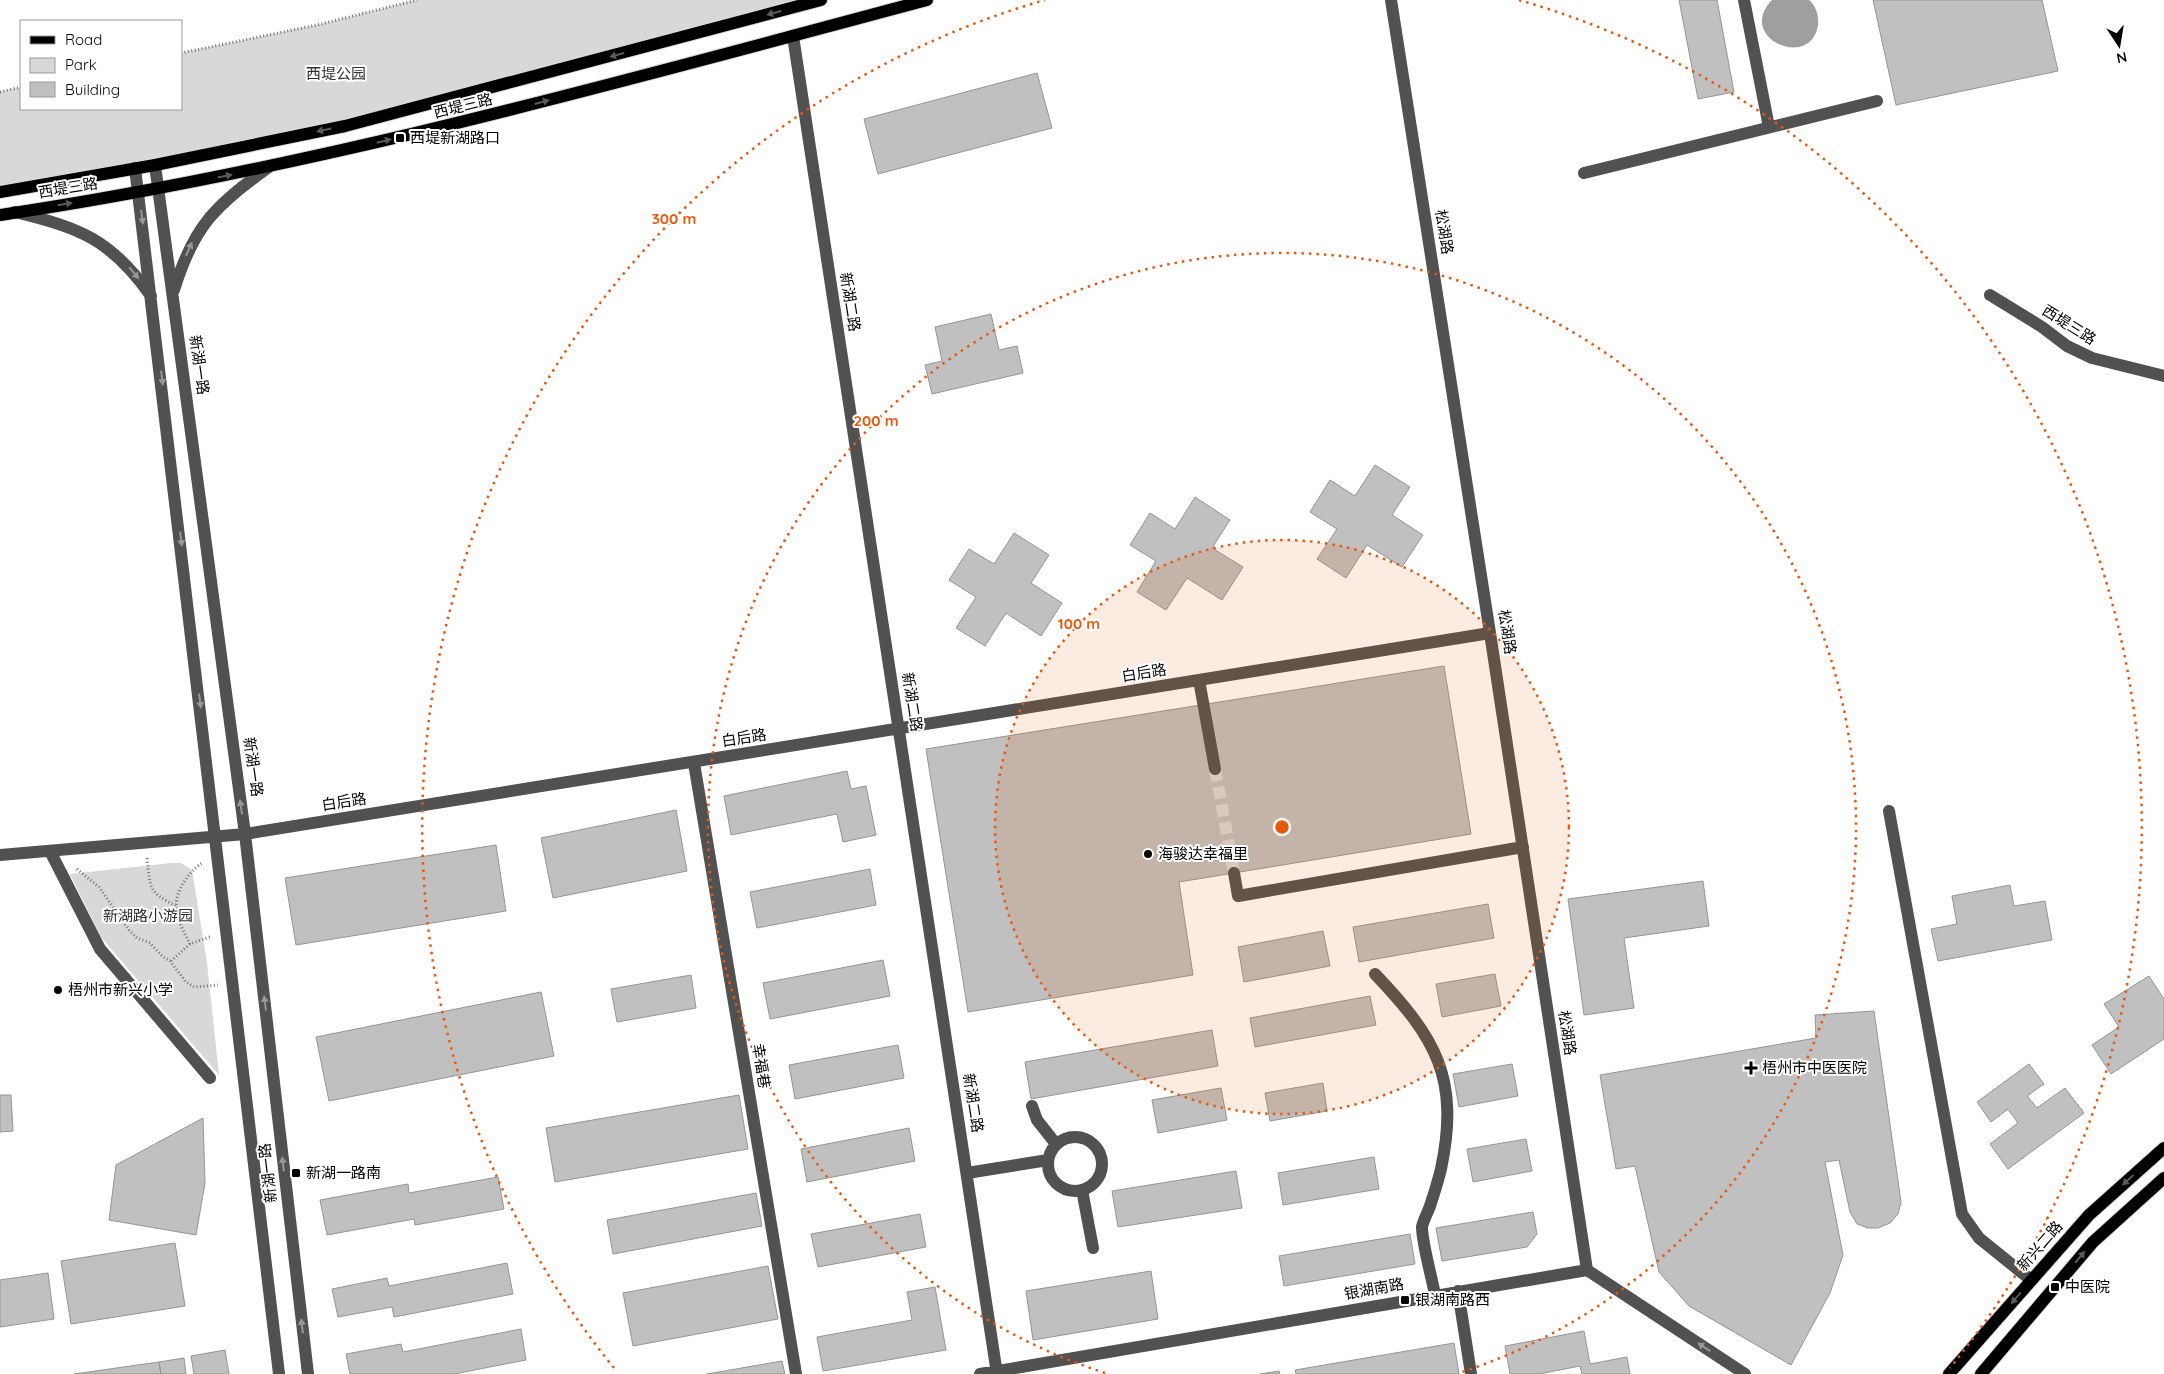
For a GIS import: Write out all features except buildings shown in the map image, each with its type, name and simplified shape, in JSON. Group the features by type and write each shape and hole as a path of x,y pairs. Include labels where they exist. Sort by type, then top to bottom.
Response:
{"main road":[{"name":"西堤三路","path":"0,192 155,165 345,126 821,0"},
{"name":"西堤三路","path":"0,215 159,189 269,167 484,118 927,0"},
{"name":"新兴二路","path":"1949,1374 2089,1215 2164,1148"},
{"path":"1981,1374 2093,1242 2164,1178"}],"street":[{"name":"松湖路","path":"1391,0 1587,1270"},
{"path":"1744,0 1769,127"},
{"name":"新湖二路","path":"793,36 997,1372"},
{"path":"1584,173 1877,101"},
{"name":"新湖一路","path":"155,165 245,834 308,1374"},
{"path":"173,294 190,246 198,230 223,203 269,167"},
{"name":"新湖一路","path":"135,168 140,192 279,1374"},
{"path":"15,212 84,232 102,243 126,264 152,299"},
{"name":"西堤三路","path":"1990,295 2042,326 2067,346 2092,358 2164,376"},
{"name":"白后路","path":"0,856 245,834 1490,633"},
{"path":"1199,680 1215,769"},
{"name":"幸福巷","path":"694,763 796,1374"},
{"path":"1888,811 1962,1214 1979,1238 2031,1280"},
{"path":"1234,873 1238,896 1523,847"},
{"path":"50,851 100,949 210,1078"},
{"path":"1375,974 1396,996 1433,1046 1441,1066 1447,1106 1444,1149 1434,1195 1422,1226 1435,1295"},
{"path":"1032,1106 1037,1120 1056,1144"},
{"path":"1072,1137 1081,1137 1096,1146 1101,1154 1101,1172 1097,1180 1082,1190 1073,1191 1057,1185 1048,1169 1048,1160 1056,1144 1072,1137"},
{"path":"967,1172 1048,1160"},
{"path":"1082,1190 1093,1248"},
{"path":"1587,1270 1744,1374"},
{"name":"银湖南路","path":"980,1374 1587,1270"},
{"path":"1458,1291 1471,1374"}],"path":[{"path":"182,54 317,25 417,0"},
{"path":"0,92 20,88"},
{"path":"145,843 152,892 157,897 177,906"},
{"path":"190,944 177,917 177,906 186,876 217,853"},
{"path":"57,865 83,872 104,894 129,930 137,938 150,943 162,956 170,961 186,982 194,987 233,983"},
{"path":"170,961 190,944 227,932"}],"green space":[{"name":"西堤公园","path":"417,0 821,0 345,126 0,192 0,92 20,87 20,110 182,110 182,53 317,25"},
{"name":"新湖路小游园","path":"181,863 192,870 207,963 219,1075 101,937 70,874"}],"shaded area":[{"path":"1772,0 1809,0 1815,8 1818,18 1818,25 1812,39 1803,46 1791,47 1778,44 1768,37 1763,26 1763,14"}],"tunnel":[{"path":"1215,769 1234,873"}],"place":[{"name":"西堤新湖路口","path":"400,138"},
{"name":"海骏达幸福里","path":"1148,854"},
{"name":"梧州市新兴小学","path":"58,990"},
{"name":"梧州市中医医院","path":"1751,1068"},
{"name":"新湖一路南","path":"296,1173"},
{"name":"中医院","path":"2055,1287"},
{"name":"银湖南路西","path":"1405,1300"}]}
